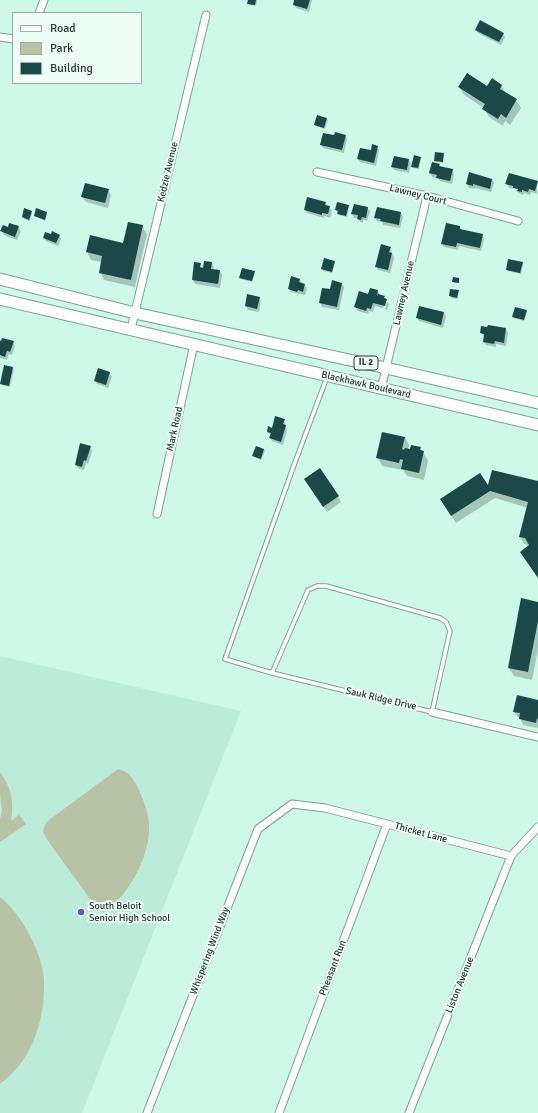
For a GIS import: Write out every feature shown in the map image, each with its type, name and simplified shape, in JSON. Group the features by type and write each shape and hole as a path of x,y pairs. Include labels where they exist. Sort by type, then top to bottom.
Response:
{"main road":[{"name":"IL 2","path":"0,279 135,313"},
{"name":"IL 2","path":"0,299 194,344"},
{"name":"Blackhawk Boulevard","path":"135,313 538,403"},
{"name":"Blackhawk Boulevard","path":"194,344 538,425"}],"street":[{"path":"39,12 44,0"},
{"name":"Kedzie Avenue","path":"131,329 206,15"},
{"path":"0,37 12,39"},
{"name":"Lawney Court","path":"317,172 427,196 518,221"},
{"name":"Lawney Avenue","path":"381,389 427,196"},
{"name":"Mark Road","path":"157,514 194,344"},
{"name":"Sauk Ridge Drive","path":"432,712 538,737"},
{"name":"Thicket Lane","path":"292,804 325,808 510,856"},
{"name":"Whispering Wind Way","path":"146,1113 258,829 292,804"},
{"name":"Pheasant Run","path":"279,1113 387,824"},
{"path":"510,856 538,827"},
{"name":"Liston Avenue","path":"408,1113 510,856"}],"lane":[{"name":"Sauk Ridge Drive","path":"328,376 294,465 226,659 272,673 432,712"},
{"path":"272,673 308,590 317,586 326,586 440,618 446,622 450,630 432,712"}],"shaded area":[{"name":"South Beloit Senior High School","path":"0,656 241,711 82,1113 0,1113"}],"green space":[{"path":"118,769 125,771 134,780 148,814 149,836 142,861 130,885 122,896 104,912 98,910 46,838 43,831 49,820"},
{"path":"0,773 10,790 12,802 11,821 19,815 26,824 0,842 0,819 2,810"},
{"path":"0,897 16,913 36,947 43,971 44,996 39,1025 28,1052 21,1064 0,1084"}],"building":[{"path":"248,0 256,0 255,5 247,4"},
{"path":"294,0 310,0 307,9 293,5"},
{"path":"480,20 504,33 499,42 475,30"},
{"path":"467,73 487,86 492,78 502,85 500,89 517,99 506,118 501,114 498,119 482,109 485,104 458,87"},
{"path":"317,115 327,118 324,128 314,125"},
{"path":"335,132 346,135 342,150 320,145 323,133 334,135"},
{"path":"372,144 378,146 374,163 357,159 360,148 371,150"},
{"path":"435,152 444,153 443,162 434,161"},
{"path":"414,155 421,157 418,168 411,167"},
{"path":"394,156 409,159 407,170 391,167"},
{"path":"432,162 440,164 439,166 453,169 450,181 436,178 437,175 429,173"},
{"path":"469,172 492,179 490,189 473,184 473,186 466,184"},
{"path":"509,173 538,181 535,191 529,189 528,192 522,190 522,192 517,191 518,189 513,188 513,186 505,184"},
{"path":"85,183 109,189 105,203 81,197"},
{"path":"307,197 326,202 325,205 330,206 328,214 322,213 322,215 304,210"},
{"path":"337,202 349,205 346,216 337,214 338,211 335,210"},
{"path":"354,204 368,207 366,218 362,217 361,220 357,219 358,215 351,214"},
{"path":"377,207 401,212 399,225 380,221 381,219 374,218"},
{"path":"24,208 32,211 29,220 22,217"},
{"path":"36,208 47,212 45,220 34,216"},
{"path":"128,222 143,225 131,280 99,273 102,256 86,252 90,235 123,243"},
{"path":"9,223 19,226 15,237 0,231 3,225 8,227"},
{"path":"446,223 460,226 460,229 483,234 480,248 457,243 456,247 441,244"},
{"path":"52,231 60,235 56,243 43,238 45,232 51,234"},
{"path":"381,244 391,247 389,252 392,253 388,270 375,267"},
{"path":"324,258 335,261 332,272 321,269"},
{"path":"508,259 523,262 520,273 506,270"},
{"path":"204,261 212,262 211,269 220,270 218,284 192,280 194,262 201,263 200,267 203,268"},
{"path":"242,268 255,271 252,281 239,278"},
{"path":"291,276 300,279 299,282 305,284 303,292 288,289"},
{"path":"453,277 459,278 459,283 452,282"},
{"path":"332,280 342,283 337,307 319,303 322,288 330,289"},
{"path":"370,288 378,290 377,296 378,294 385,296 384,298 387,299 385,306 373,303 371,309 367,308 366,311 354,307 359,291 368,294"},
{"path":"450,289 459,290 457,298 449,296"},
{"path":"247,294 260,297 257,309 245,306"},
{"path":"419,306 444,312 441,325 416,318"},
{"path":"515,307 527,310 524,320 512,317"},
{"path":"488,325 506,328 504,343 495,341 494,344 483,342 484,334 480,333 481,326 487,327"},
{"path":"2,338 14,341 10,352 7,351 5,357 0,355 0,340 1,341"},
{"path":"4,365 13,367 9,386 0,384"},
{"path":"98,368 110,372 106,385 94,381"},
{"path":"275,416 285,419 283,424 286,425 281,442 269,438 271,433 267,432 268,426 272,428"},
{"path":"382,432 405,437 402,449 404,450 405,448 410,449 411,445 421,447 420,450 424,451 419,473 401,469 403,460 400,459 399,463 376,458"},
{"path":"80,443 91,446 86,461 84,460 82,467 75,465"},
{"path":"256,446 264,449 261,459 252,456"},
{"path":"320,468 339,496 323,507 304,479"},
{"path":"492,470 538,481 538,578 520,552 529,545 525,538 519,537 528,502 490,491 451,516 440,499 480,473 488,485"},
{"path":"521,598 538,602 538,621 528,672 508,668"},
{"path":"517,695 538,700 538,719 537,718 536,723 519,719 520,713 513,712"}],"place":[{"name":"South Beloit Senior High School","path":"81,912"}]}
